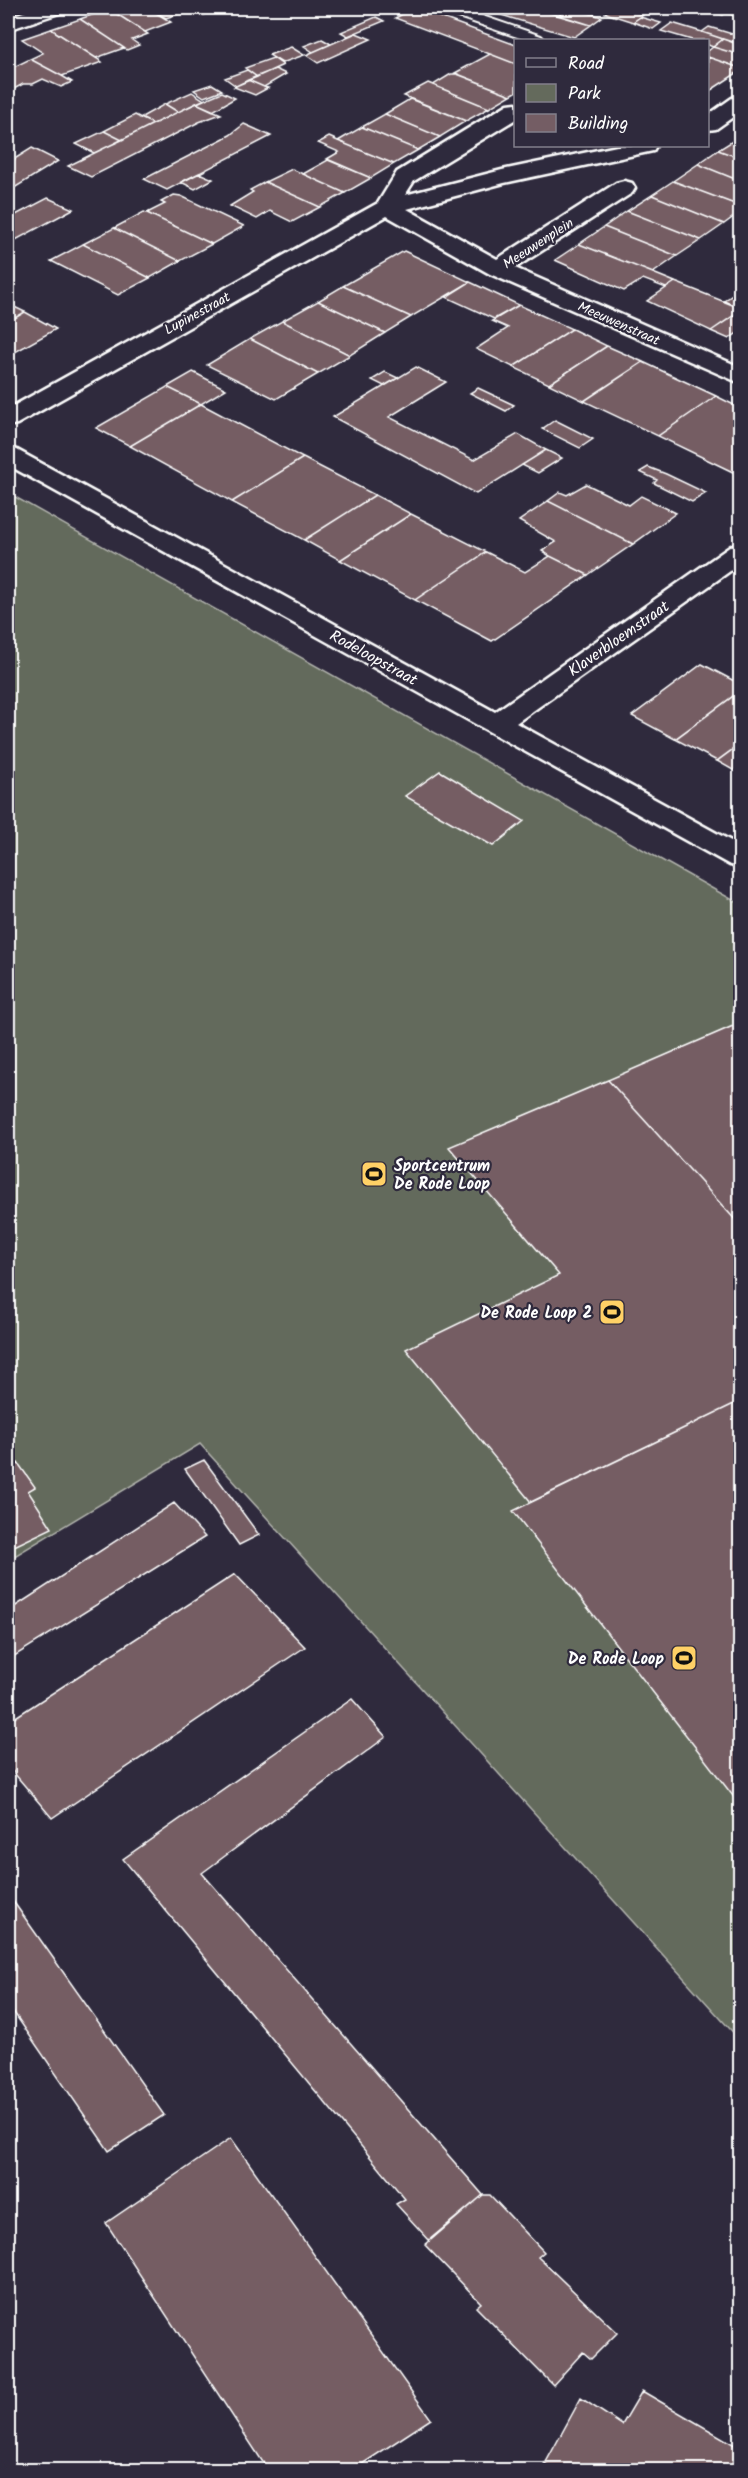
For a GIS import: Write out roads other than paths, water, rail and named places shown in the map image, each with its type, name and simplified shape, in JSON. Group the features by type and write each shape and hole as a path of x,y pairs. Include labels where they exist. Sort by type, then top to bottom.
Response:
{"street":[{"path":"8,24 55,8"},
{"path":"709,123 741,103"},
{"path":"387,207 405,177 514,111"},
{"path":"387,207 502,177 640,147"},
{"name":"Meeuwenplein","path":"387,207 498,269 624,188"},
{"name":"Lupinestraat","path":"8,418 387,207"},
{"name":"Meeuwenstraat","path":"498,269 741,376"},
{"name":"Rodeloopstraat","path":"8,455 741,858"},
{"name":"Klaverbloemstraat","path":"496,724 741,552"}],"lane":[{"path":"446,8 536,39"}],"place":[{"name":"Sportcentrum De Rode Loop","path":"374,1174"},
{"name":"De Rode Loop 2","path":"612,1312"},
{"name":"De Rode Loop","path":"684,1658"}]}
